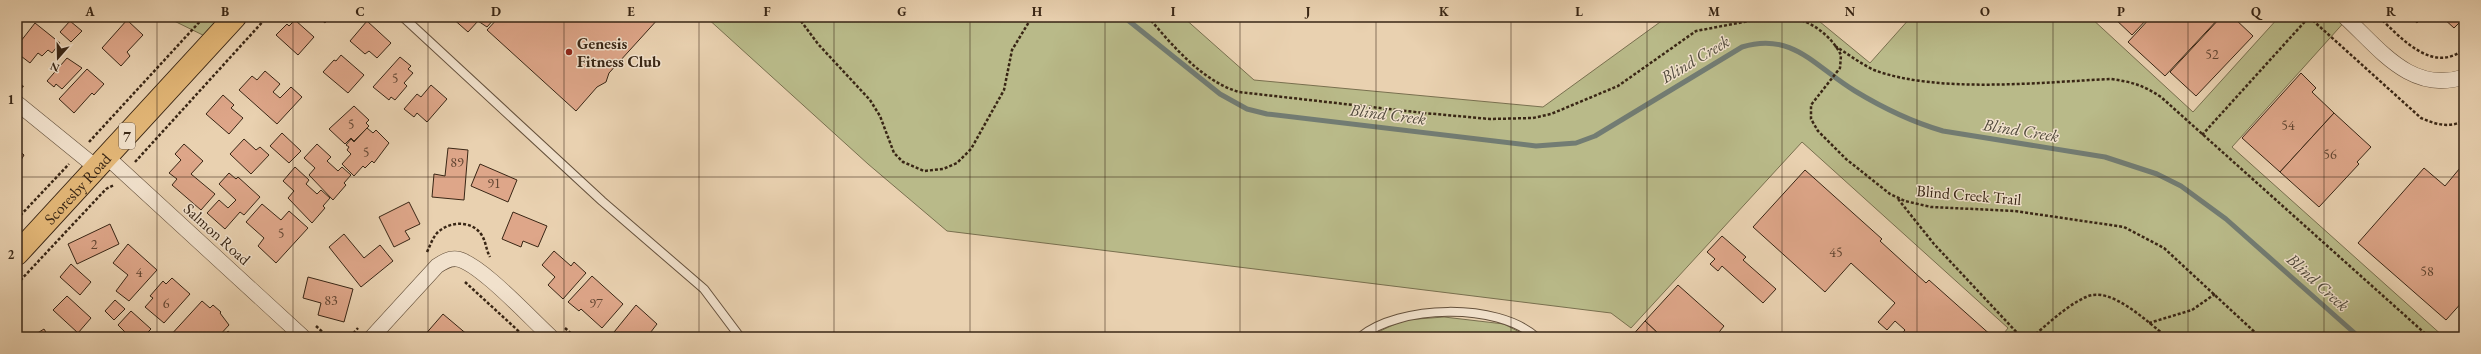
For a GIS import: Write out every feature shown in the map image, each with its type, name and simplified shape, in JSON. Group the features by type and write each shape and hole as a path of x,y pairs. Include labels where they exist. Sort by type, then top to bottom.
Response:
{"main road":[{"name":"Scoresby Road","path":"17,254 235,17"}],"street":[{"path":"2345,17 2393,61 2414,76 2442,82 2464,77"},
{"name":"Salmon Road","path":"17,103 102,163 303,337"},
{"path":"372,337 437,266 449,260 456,259 478,270 551,337"}],"lane":[{"path":"403,17 602,201 704,289 740,337"},
{"path":"1360,337 1378,324 1394,318 1454,312 1499,318 1523,328 1536,337"}],"path":[{"path":"91,140 203,17"},
{"path":"135,162 267,17"},
{"path":"798,17 818,44 870,100 880,116 894,153 903,162 913,168 924,171 943,169 957,163 971,149 1004,90 1009,59 1014,45 1032,17"},
{"path":"1148,17 1175,47 1206,74 1226,87 1244,93 1424,113 1526,119 1551,114 1618,86 1696,31 1770,17"},
{"path":"1787,17 1810,23 1835,46 1879,71 1944,82 2032,82 2111,79 2131,81 2161,97 2429,337"},
{"path":"2202,135 2309,17 2421,118 2443,125 2452,125 2464,120"},
{"path":"2379,17 2409,44 2424,55 2447,57 2464,49"},
{"name":"Blind Creek Trail","path":"1835,46 1842,58 1836,72 1811,105 1810,115 1812,123 1846,159 1898,199 1931,207 2015,211 2124,227 2164,248 2260,337"},
{"path":"17,219 68,165"},
{"path":"17,284 106,189 113,186"},
{"path":"1898,199 1934,244 2021,337"},
{"path":"462,280 525,337"},
{"path":"2032,337 2079,300 2093,294 2114,299 2168,337"},
{"path":"2149,323 2192,310 2215,294"},
{"path":"1804,337 1822,337"}],"green space":[{"path":"166,17 234,17 213,40"},
{"path":"706,17 1183,17 1254,80 1543,107 1667,17 1814,17 1870,63 1911,17 2090,17 2193,112 2279,17 2345,17 2347,19 2232,147 2444,337 2001,337 2008,328 1802,142 1631,328 1611,313 947,231 868,164"},
{"path":"1444,317 1504,324 1529,337 1367,337 1404,320"}],"building":[{"path":"17,17 24,17 19,26 17,25"},
{"path":"318,17 330,17 325,23"},
{"path":"451,17 496,17 487,27 478,21 468,32"},
{"name":"Genesis Fitness Club","path":"499,17 659,18 609,73 606,82 597,87 576,111 487,30"},
{"path":"2113,17 2149,17 2132,35"},
{"path":"2151,17 2220,17 2165,76 2128,42"},
{"path":"2221,17 2233,17 2253,36 2196,96 2170,72"},
{"path":"2410,17 2422,17 2417,23"},
{"path":"2442,17 2464,17 2464,18 2454,28"},
{"path":"127,20 143,35 127,52 130,56 121,66 102,48"},
{"path":"295,20 314,37 298,55 276,35 287,24 289,26"},
{"path":"70,21 82,31 71,42 60,32"},
{"path":"367,21 391,43 377,58 369,51 365,54 350,41"},
{"path":"35,23 60,43 52,53 48,50 42,56 38,53 30,63 17,53 17,46"},
{"path":"341,55 364,75 348,93 323,72"},
{"path":"400,57 411,66 408,69 413,73 404,83 407,86 395,100 391,97 389,100 373,87"},
{"path":"67,58 82,68 62,89 56,84 54,87 47,81"},
{"path":"87,69 104,84 94,95 92,93 74,113 59,99"},
{"path":"265,71 280,84 273,92 280,98 291,87 302,97 277,124 239,90 252,76 257,80"},
{"path":"2301,73 2316,88 2312,92 2334,113 2280,172 2242,138"},
{"path":"431,85 447,99 427,122 417,113 414,117 404,109 417,94 421,97"},
{"path":"223,95 234,105 231,108 243,118 229,134 206,114"},
{"path":"354,106 369,120 366,123 369,126 354,141 351,138 345,144 329,129"},
{"path":"2334,113 2371,147 2357,162 2359,164 2319,207 2280,172"},
{"path":"367,128 373,133 376,130 389,143 374,163 372,161 365,168 363,166 354,176 342,164 351,154 347,150 349,147 346,145 351,139 354,142"},
{"path":"282,133 301,151 289,163 270,146"},
{"path":"244,139 256,150 260,147 269,155 251,174 230,154"},
{"path":"184,144 203,161 191,174 215,194 201,210 172,185 177,179 169,173 181,160 175,154"},
{"path":"317,144 331,157 327,161 338,171 342,167 351,175 344,183 346,185 333,200 309,175 315,168 304,158"},
{"path":"448,148 468,150 464,200 432,197 434,174 445,176"},
{"path":"17,149 24,155 17,167"},
{"path":"480,164 517,180 508,202 471,186"},
{"path":"295,167 309,180 306,184 317,194 321,190 330,198 323,206 325,208 312,223 288,198 294,191 283,181"},
{"path":"2424,168 2445,186 2460,168 2464,172 2464,300 2446,320 2358,243"},
{"path":"1805,170 1882,239 1880,241 1926,283 1929,280 1993,337 1899,337 1905,330 1895,321 1887,330 1878,322 1895,303 1851,263 1825,292 1753,227"},
{"path":"229,173 236,179 238,177 260,197 244,215 240,212 225,229 207,213 219,200 228,208 236,200 219,184"},
{"path":"409,202 420,224 405,231 410,239 394,247 379,217"},
{"path":"262,204 281,220 289,211 308,228 276,263 258,246 264,238 246,222"},
{"path":"513,212 547,226 538,247 523,241 521,247 502,239"},
{"path":"110,224 119,244 77,264 68,244"},
{"path":"344,234 364,258 380,245 393,261 361,287 329,247"},
{"path":"1722,236 1746,257 1743,260 1776,289 1763,303 1722,266 1718,271 1710,264 1715,259 1707,252"},
{"path":"128,244 157,270 129,301 116,291 128,275 113,263"},
{"path":"554,251 571,266 574,262 586,273 563,299 548,285 555,277 542,265"},
{"path":"71,264 91,282 80,295 60,277"},
{"path":"592,276 623,304 602,328 581,309 579,311 568,302"},
{"path":"308,277 353,289 344,322 318,315 321,303 303,298"},
{"path":"172,278 190,294 164,323 145,307 153,298 150,296 163,281 166,284"},
{"path":"1678,285 1724,326 1715,337 1662,337 1645,321"},
{"path":"67,296 91,318 78,333 53,310"},
{"path":"115,300 125,309 114,320 105,311"},
{"path":"202,301 210,308 213,305 221,312 220,313 229,325 218,337 169,337"},
{"path":"636,305 657,324 647,337 610,337"},
{"path":"2464,310 2464,321 2459,316"},
{"path":"131,311 151,329 148,332 151,334 149,337 127,337 128,335 118,325"},
{"path":"443,314 469,336 423,337"},
{"path":"1645,321 1662,337 1631,337"},
{"path":"44,329 49,337 31,337"},
{"path":"228,331 235,337 222,337"}],"waterway":[{"name":"Blind Creek","path":"1124,17 1220,94 1247,109 1267,114 1536,146 1576,143 1595,136 1742,47 1760,43 1776,44 1803,54 1841,82 1876,103 1909,119 1931,127 1943,131 2105,157 2157,174 2181,186 2226,219 2359,337"}],"place":[{"name":"Genesis Fitness Club","path":"569,52"}]}
